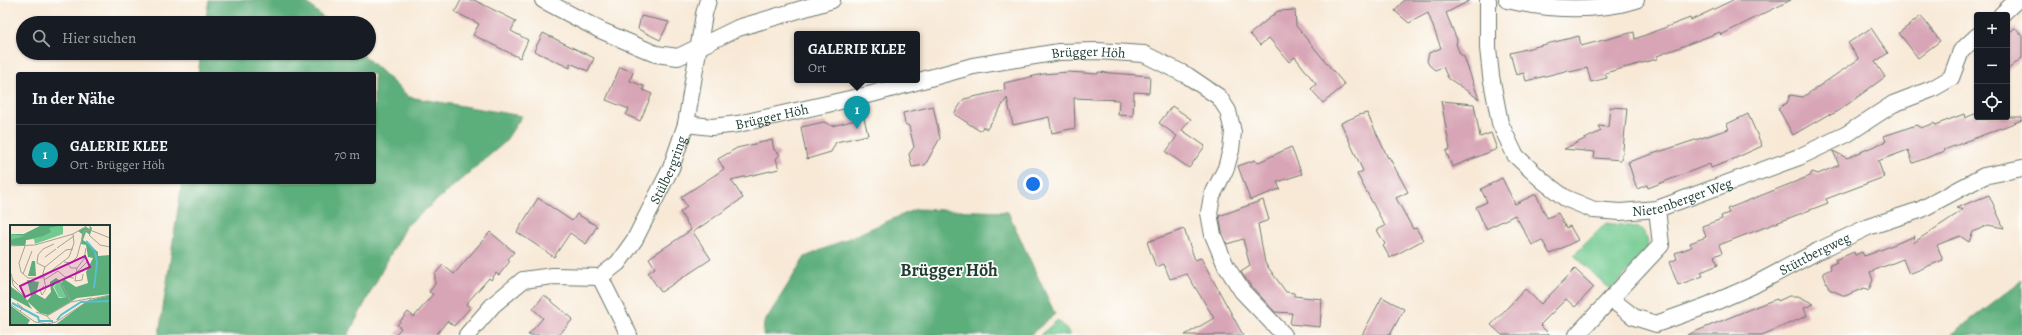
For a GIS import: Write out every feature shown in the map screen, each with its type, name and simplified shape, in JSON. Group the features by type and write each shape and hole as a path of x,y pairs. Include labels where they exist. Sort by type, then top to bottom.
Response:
{"street":[{"path":"543,0 600,30 656,54 678,57 738,28 832,0"},
{"name":"Stülbergring","path":"600,277 618,263 635,239 671,168 686,124 700,46 704,14 708,0"},
{"name":"Nietenberger Weg","path":"1488,0 1488,48 1491,76 1500,123 1515,155 1542,182 1565,198 1594,210 1620,212 1657,209 1799,157 1847,134 1893,104 1932,89 1951,78 1961,51 1974,39"},
{"path":"1507,0 1536,6 1597,9 1636,0"},
{"path":"2004,12 2017,0"},
{"name":"Brügger Höh","path":"920,81 973,66 1059,52 1097,51 1144,54 1188,76 1219,97 1228,111 1233,132 1231,150 1226,168 1212,196 1209,213 1213,235 1226,266 1242,291 1284,335"},
{"name":"Brügger Höh","path":"686,124 712,127 738,124 872,94 912,83"},
{"name":"Stüttbergweg","path":"1610,300 1634,317 1656,324 1706,306 1752,286 1818,251 1868,227 1920,210 1984,176 2022,168"},
{"path":"1577,335 1661,245 1657,209"},
{"path":"467,335 493,305 522,280 553,276 600,277 629,335"}],"green space":[{"path":"209,0 304,0 321,16 206,16"},
{"path":"200,60 369,60 409,97 522,116 504,143 405,227 348,335 159,335 182,184 376,184 376,72 198,72"},
{"path":"916,209 1008,212 1055,314 1030,335 763,335 764,323 805,257"},
{"path":"1606,223 1637,227 1645,232 1648,241 1647,250 1611,290 1574,255"},
{"path":"2022,280 2022,335 1951,335"},
{"path":"1058,320 1071,335 1040,335"}],"building":[{"path":"461,0 474,0 516,21 511,31 528,40 520,58 473,35 479,24 455,12"},
{"path":"1404,0 1471,0 1446,13 1457,40 1456,44 1460,54 1464,57 1479,99 1448,78 1443,67 1435,70 1429,65 1427,61 1429,53 1441,48 1428,13 1409,23 1395,11"},
{"path":"1733,0 1791,0 1721,35 1720,32 1657,56 1657,59 1605,73 1607,78 1591,82 1587,68 1570,72 1569,70 1526,81 1524,73 1516,75 1510,53 1579,36 1581,46 1634,32 1635,39 1690,18 1691,20"},
{"path":"1295,10 1296,26 1345,85 1323,103 1311,89 1316,84 1295,57 1289,62 1269,38 1260,45 1250,34 1278,11"},
{"path":"641,16 669,22 660,40 638,29"},
{"path":"1921,16 1940,41 1918,58 1899,33"},
{"path":"1871,28 1888,53 1875,62 1885,77 1837,112 1830,115 1829,114 1793,135 1778,108 1787,103 1790,95 1803,97 1859,59 1848,43"},
{"path":"2015,28 2022,36 2022,58 2010,68 2010,48 2010,32"},
{"path":"543,33 594,58 588,71 570,63 570,68 534,51"},
{"path":"620,67 633,72 630,81 644,86 643,90 652,94 640,121 626,115 629,109 606,100"},
{"path":"1068,72 1098,74 1098,72 1150,76 1149,93 1134,92 1133,116 1118,115 1119,100 1074,98 1075,128 1052,133 1049,117 1013,125 1007,98 987,129 983,127 980,131 954,114 964,99 1005,90 1004,83 1043,74"},
{"path":"1441,101 1474,104 1480,137 1491,133 1497,149 1452,167 1446,151 1450,149"},
{"path":"933,106 940,138 925,165 912,167 909,154 914,147 909,126 905,124 903,113"},
{"path":"1172,106 1191,119 1182,130 1205,146 1189,168 1166,152 1177,136 1159,123"},
{"path":"1610,107 1627,108 1622,160 1594,158 1595,152 1564,149 1601,131 1598,126 1608,127"},
{"path":"1367,113 1388,158 1389,157 1408,192 1396,198 1413,229 1416,228 1423,240 1390,258 1383,246 1385,244 1377,230 1385,226 1357,174 1363,171 1341,123"},
{"path":"1748,114 1762,146 1711,168 1710,164 1648,188 1647,185 1637,189 1628,162 1729,129 1727,124"},
{"path":"1964,114 1965,118 1974,114 1974,120 2010,120 2010,117 2022,117 2022,120 1913,163 1908,150 1878,161 1884,177 1826,199 1828,203 1719,245 1722,253 1714,256 1718,265 1701,272 1703,276 1678,285 1669,262 1677,259 1675,253 1692,247 1690,243 1706,237 1702,226 1722,219 1721,216 1729,213 1727,209 1810,176 1812,172 1818,174 1839,165 1833,151 1847,158 1886,141 1884,136 1916,125 1921,128 1934,123 1935,125"},
{"path":"864,118 868,135 836,142 831,152 807,159 801,127 824,122 832,126"},
{"path":"772,140 774,150 780,154 776,159 779,169 731,180 743,198 693,232 711,259 661,292 648,273 655,268 649,258 691,230 680,212 687,207 681,197 724,169 718,159 737,148"},
{"path":"1291,147 1302,174 1277,182 1280,189 1250,200 1238,166 1255,160 1257,163"},
{"path":"1502,178 1515,204 1536,194 1547,218 1558,213 1566,228 1570,226 1578,240 1550,254 1542,240 1532,245 1515,215 1486,229 1476,207 1487,202 1481,189"},
{"path":"1989,195 2004,228 1988,225 1973,232 1969,242 1960,236 1937,245 1943,260 1909,274 1903,259 1870,272 1873,280 1869,290 1864,288 1845,296 1829,289 1823,273 1831,269 1830,265 1837,262 1835,260 1854,252 1855,255 1862,252 1864,256 1915,236 1913,243 1963,210 1956,208"},
{"path":"538,198 572,221 577,214 597,226 586,244 570,233 554,257 517,232"},
{"path":"1263,200 1269,220 1258,224 1265,263 1286,292 1294,293 1294,296 1322,299 1320,327 1290,324 1292,313 1275,312 1250,285 1241,272 1250,266 1243,239 1227,244 1222,232 1219,216"},
{"path":"1184,229 1195,260 1201,258 1243,335 1185,335 1214,318 1187,274 1170,279 1164,264 1156,267 1147,242"},
{"path":"490,232 514,252 508,259 510,261 499,275 496,273 491,280 489,278 466,304 470,308 454,326 447,321 436,335 395,335 401,328 397,325 408,312 414,317 433,294 429,292 435,284 435,274 443,265 454,274"},
{"path":"1575,269 1594,287 1575,307 1566,299 1540,325 1550,335 1502,335 1491,325 1525,289 1541,304"},
{"path":"544,295 573,319 559,335 528,335 543,318 533,309"},
{"path":"1789,296 1798,296 1814,304 1804,308 1807,316 1762,335 1687,335 1765,303 1777,299 1778,301"},
{"path":"1382,297 1404,309 1390,335 1362,335"}],"place":[{"name":"GALERIE KLEE","path":"857,129"}],"district":[{"name":"Brügger Höh","path":"949,270"}]}
